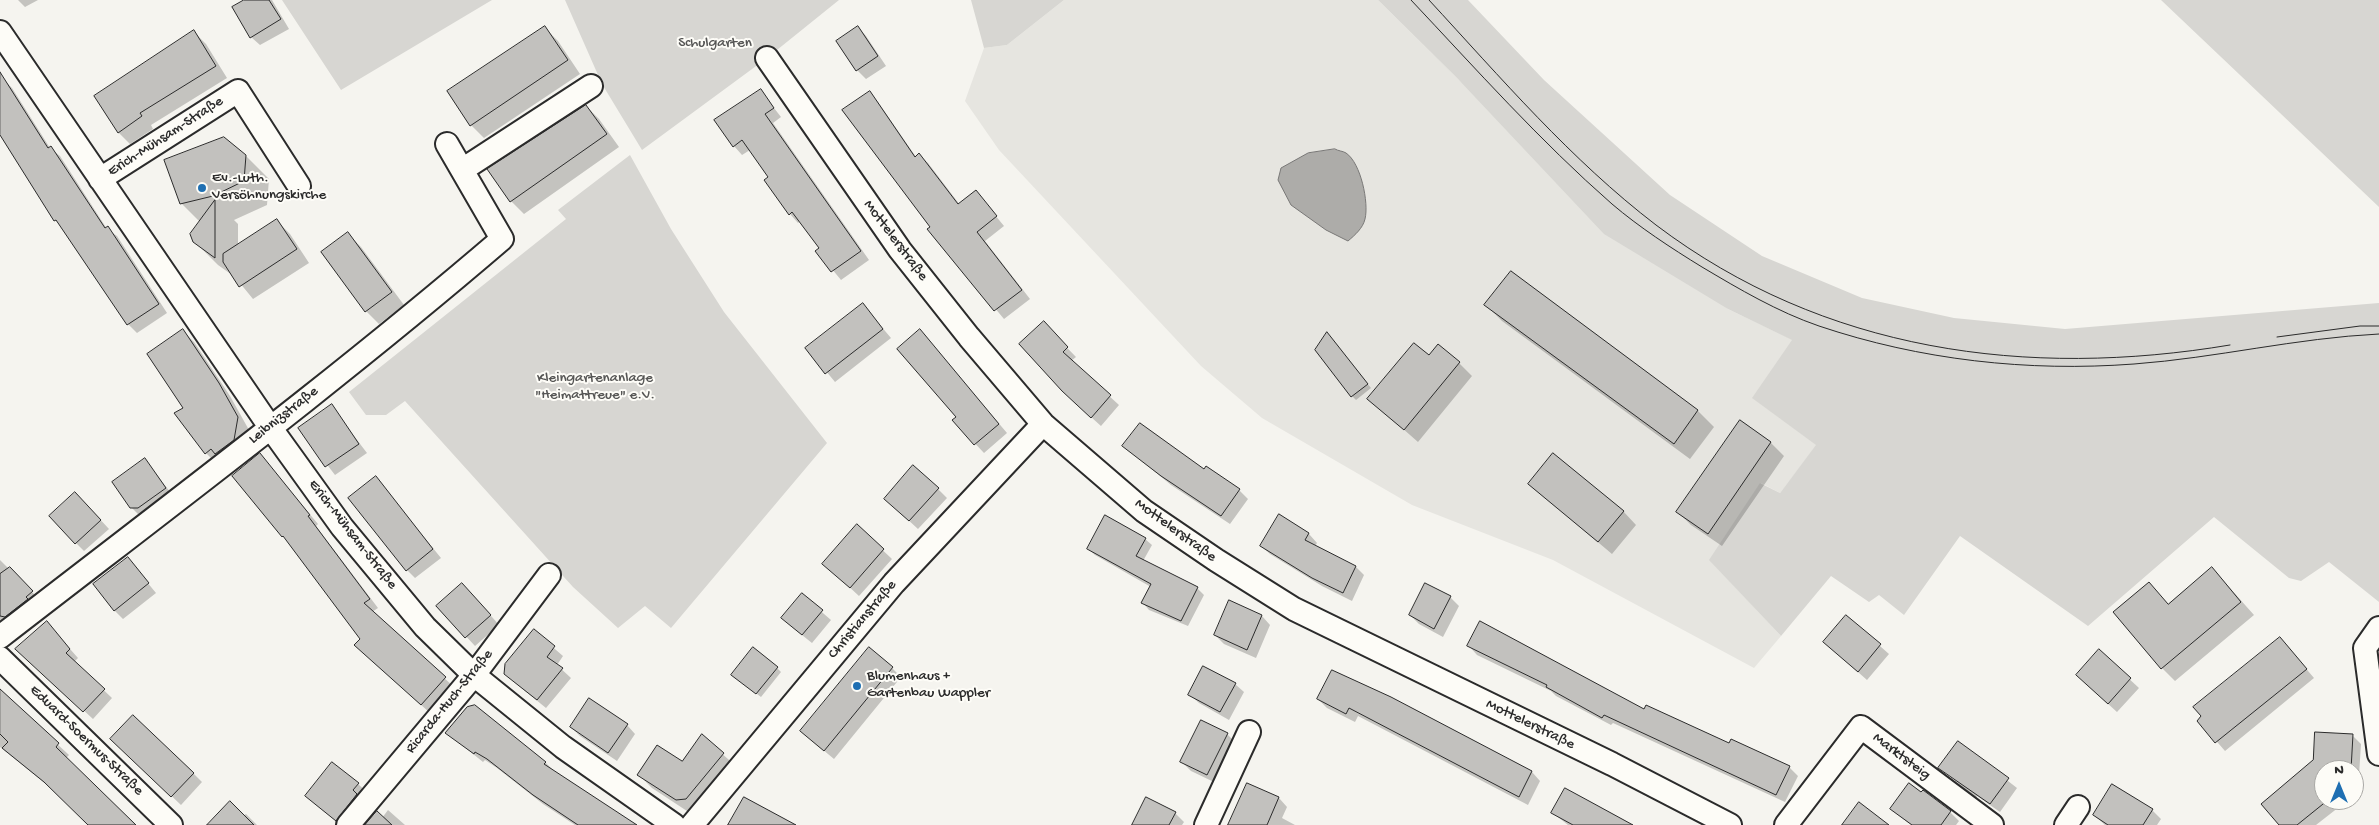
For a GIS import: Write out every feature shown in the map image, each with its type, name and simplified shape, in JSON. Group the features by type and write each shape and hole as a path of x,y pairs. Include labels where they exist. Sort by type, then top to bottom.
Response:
{"street":[{"name":"Erich-Mühsam-Straße","path":"0,32 270,427 342,527 425,627 474,675 563,747 674,825"},
{"name":"Mottelerstraße","path":"767,58 900,250 969,337 1043,424 1144,510 1216,560 1294,609 1612,764 1730,825"},
{"path":"462,170 591,86"},
{"name":"Erich-Mühsam-Straße","path":"100,179 238,91 299,186"},
{"name":"Leibnizstraße","path":"0,637 270,427 440,292 502,239 447,144"},
{"name":"Christianstraße","path":"692,825 894,583 1043,424"},
{"name":"Ricarda-Huch-Straße","path":"348,825 474,675 549,575"},
{"path":"2379,628 2365,648 2379,754"},
{"name":"Eduard-Soermus-Straße","path":"0,658 171,825"},
{"name":"Marktsteig","path":"1786,825 1861,727 1992,825"},
{"path":"1206,825 1249,732"}],"shaded area":[{"path":"1064,0 1378,0 1458,79 1728,309 1793,340 1753,398 1817,445 1780,493 1761,483 1710,560 1781,636 1754,668 1553,560 1412,505 1262,418 1201,366 999,150 965,101 984,48 1007,45"},
{"path":"1335,149 1346,153 1356,165 1365,194 1366,212 1364,222 1348,241 1326,230 1291,205 1278,180 1281,168 1308,153"}],"green space":[{"path":"282,0 492,0 341,90"},
{"name":"Schulgarten","path":"565,0 839,0 767,58 642,150 602,84"},
{"path":"971,0 1064,0 1007,45 984,48"},
{"path":"1378,0 1468,0 1544,80 1670,195 1762,256 1862,298 1954,318 2065,329 2379,303 2379,602 2329,562 2301,581 2289,578 2214,517 2088,626 1960,536 1904,615 1879,595 1869,602 1831,576 1781,636 1709,560 1760,483 1780,493 1816,445 1752,398 1792,340 1728,309 1604,234 1458,79"},
{"path":"2161,0 2379,0 2379,207"},
{"name":"Kleingartenanlage \"Heimattreue\" e.V.","path":"630,155 671,229 724,312 827,443 671,628 645,606 618,628 573,587 405,401 386,415 366,415 349,392 566,219 558,210"}],"building":[{"path":"244,0 269,0 281,19 250,38 232,7"},
{"path":"545,26 568,60 470,126 447,91"},
{"path":"858,26 878,56 856,71 836,41"},
{"path":"194,30 216,66 140,113 142,116 118,133 94,96"},
{"path":"0,72 48,148 51,146 105,228 108,226 159,304 127,325 56,220 54,221 0,135"},
{"path":"761,89 774,108 765,114 861,251 831,272 815,251 819,248 792,212 789,215 764,180 768,177 742,140 733,147 714,120"},
{"path":"870,91 915,157 919,153 958,204 976,190 997,216 977,232 1022,290 994,311 927,229 930,227 842,110"},
{"path":"586,105 607,134 510,202 487,169"},
{"name":"Ev.-Luth. Versöhnungskirche","path":"224,137 246,155 244,181 213,196 180,204 164,160"},
{"path":"215,200 215,258 193,242 190,234"},
{"path":"277,219 297,249 239,287 223,262 223,254"},
{"path":"348,232 392,292 365,312 321,252"},
{"path":"1511,271 1698,410 1674,444 1484,305"},
{"path":"863,303 883,329 825,374 805,348"},
{"path":"1044,321 1068,347 1063,352 1111,395 1091,418 1062,391 1019,344"},
{"path":"183,329 219,383 238,417 234,440 215,454 211,449 205,454 174,413 183,408 147,354"},
{"path":"920,329 999,424 974,445 952,420 956,417 897,349"},
{"path":"1327,332 1368,384 1351,397 1315,350"},
{"path":"1414,343 1429,355 1438,344 1460,362 1404,430 1367,399"},
{"path":"332,404 359,444 325,467 298,428"},
{"path":"1740,420 1771,442 1708,534 1676,512"},
{"path":"1140,423 1204,469 1206,466 1240,489 1221,516 1161,476 1122,446"},
{"path":"260,453 310,515 308,516 370,599 364,603 446,677 421,705 354,645 360,639 283,536 232,476"},
{"path":"1553,453 1624,511 1598,542 1528,484"},
{"path":"145,458 166,488 138,508 130,508 112,482"},
{"path":"913,465 939,488 909,521 884,499"},
{"path":"376,476 433,549 406,571 348,498"},
{"path":"75,492 101,520 75,544 49,516"},
{"path":"1279,514 1309,533 1305,540 1356,566 1343,593 1312,578 1260,546"},
{"path":"1105,515 1146,538 1136,556 1198,587 1181,621 1141,603 1151,584 1087,549"},
{"path":"857,524 884,549 850,588 822,564"},
{"path":"128,557 149,583 114,611 93,584"},
{"path":"10,567 33,591 26,597 28,599 5,617 0,616 0,574"},
{"path":"2212,567 2241,602 2161,669 2113,612 2149,582 2168,604"},
{"path":"462,583 491,615 465,638 436,606"},
{"path":"1425,583 1451,596 1434,629 1409,615"},
{"path":"802,593 823,610 802,635 781,618"},
{"path":"1229,600 1262,615 1247,650 1214,635"},
{"path":"1846,615 1881,644 1858,672 1823,642"},
{"path":"47,621 70,649 66,653 105,689 83,712 15,649"},
{"path":"1480,621 1644,709 1646,705 1729,743 1731,739 1790,766 1776,795 1604,715 1602,718 1546,687 1547,685 1467,646"},
{"path":"534,629 555,646 547,657 563,668 537,700 504,674 505,664"},
{"path":"2280,637 2307,669 2215,743 2197,721 2201,716 2193,707"},
{"path":"753,647 778,667 756,694 731,675"},
{"name":"Blumenhaus + Gartenbau Wappler","path":"869,647 893,667 824,751 800,731"},
{"path":"2099,649 2131,678 2108,704 2076,675"},
{"path":"1203,666 1236,683 1220,712 1188,695"},
{"path":"1332,670 1391,697 1532,771 1519,797 1349,708 1346,714 1317,699"},
{"path":"0,689 59,743 56,747 136,825 88,825 44,782 2,748 8,742 0,734"},
{"path":"589,698 628,724 608,753 570,727"},
{"path":"475,705 546,762 544,764 637,825 578,825 533,795 487,759 475,752 474,754 445,733 467,707"},
{"path":"133,715 194,773 171,797 110,739"},
{"path":"1201,720 1228,733 1207,775 1180,762"},
{"path":"2315,732 2353,734 2352,760 2314,760 2314,810 2316,810 2297,825 2279,825 2261,804 2313,760"},
{"path":"702,734 724,753 686,799 676,800 637,775 657,745 682,761"},
{"path":"1958,741 2009,778 1990,804 1938,768"},
{"path":"332,762 359,783 353,790 357,794 336,821 305,796"},
{"path":"1247,783 1279,797 1267,825 1228,825"},
{"path":"1909,783 1921,792 1923,790 1951,811 1941,825 1912,825 1890,809"},
{"path":"2112,784 2153,809 2143,825 2108,825 2093,815"},
{"path":"1565,788 1633,825 1573,825 1551,813"},
{"path":"744,797 796,825 728,825"},
{"path":"1146,797 1176,812 1169,825 1132,825"},
{"path":"230,801 254,825 207,825"},
{"path":"1859,802 1889,825 1842,825"},
{"path":"377,811 392,825 365,825"}],"tram line":[{"path":"1411,0 1534,130 1622,213 1667,245 1730,284 1759,300 1819,326 1857,338 1935,355 1975,361 2054,366 2094,366 2165,361 2348,336 2379,334"},
{"path":"1429,0 1566,146 1625,200 1656,225 1721,268 1788,302 1858,328 1930,345 2003,355 2078,358 2154,355 2230,345"},
{"path":"2277,337 2360,326 2379,326"}],"place":[{"name":"Ev.-Luth. Versöhnungskirche","path":"202,188"},
{"name":"Blumenhaus + Gartenbau Wappler","path":"857,686"}]}
